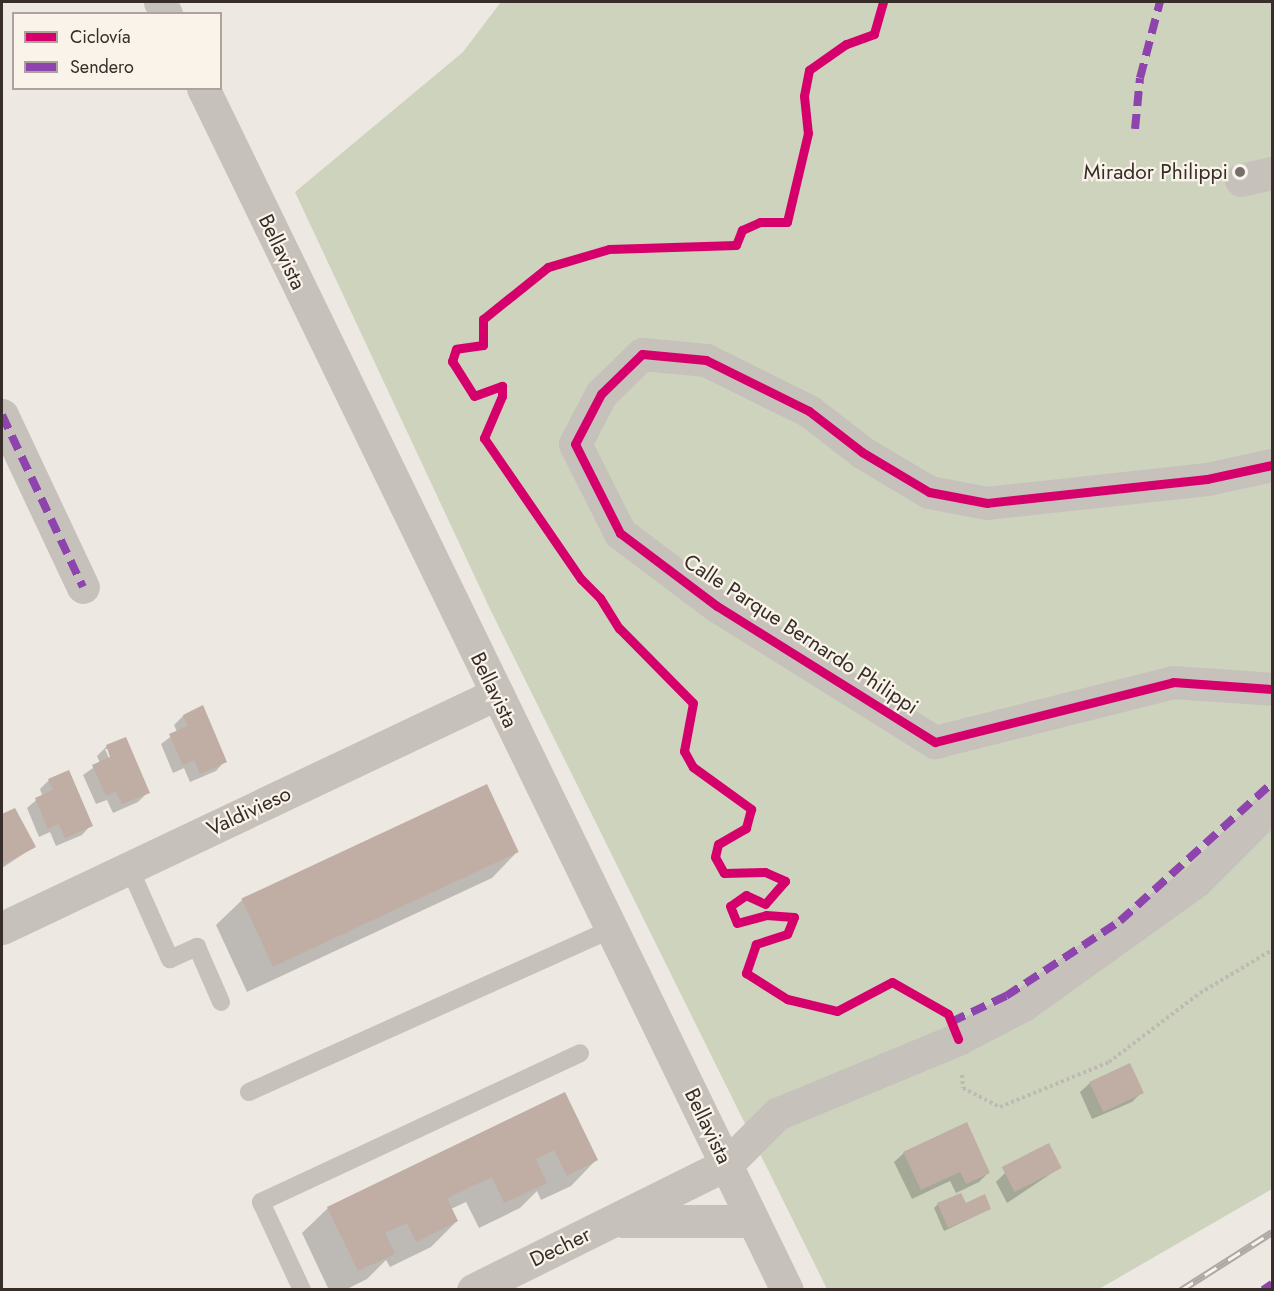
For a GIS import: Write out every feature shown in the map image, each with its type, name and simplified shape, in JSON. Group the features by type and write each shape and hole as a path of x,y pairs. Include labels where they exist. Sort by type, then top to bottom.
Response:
{"street":[{"name":"Bellavista","path":"204,90 787,1290"},
{"path":"1241,180 1272,173"},
{"name":"Calle Parque Bernardo Philippi","path":"1272,465 1207,480 987,503 929,492 862,452 809,411 706,360 642,354 601,394 575,444 620,533 717,606 935,742 1173,682 1272,689"},
{"path":"2,415 83,587"},
{"name":"Valdivieso","path":"2,928 496,694"},
{"path":"727,1164 777,1114 958,1039 1023,1005 1196,881 1272,806"},
{"name":"Decher","path":"473,1290 727,1164"},
{"name":"Decher","path":"616,1221 753,1221"}],"lane":[{"path":"129,867 170,959 197,947 221,1002"},
{"path":"249,1092 611,928"},
{"path":"302,1290 261,1202 580,1053"}],"path":[{"path":"958,1039 963,1088 1000,1107 1109,1062 1200,993 1272,950"}],"green space":[{"path":"501,2 1272,2 1272,1189 1099,1289 827,1289 490,609 295,192 463,52"}],"building":[{"path":"203,705 227,762 200,774 194,760 183,765 169,734 188,726 183,715"},
{"path":"126,737 150,793 122,804 116,791 106,796 92,765 110,757 106,745"},
{"path":"69,770 93,826 65,838 59,824 48,829 35,798 53,790 48,779"},
{"path":"487,784 519,852 273,967 241,899"},
{"path":"15,808 36,847 2,865 2,814"},
{"path":"1130,1063 1144,1093 1103,1112 1089,1082"},
{"path":"565,1092 598,1160 567,1176 554,1150 536,1159 547,1183 504,1203 492,1177 447,1198 458,1221 416,1242 407,1223 385,1233 395,1254 358,1271 327,1207"},
{"path":"967,1122 990,1173 966,1184 960,1172 921,1190 903,1152"},
{"path":"1049,1143 1062,1168 1014,1192 1002,1167"},
{"path":"961,1193 966,1203 985,1194 991,1209 948,1228 937,1203"}],"railway":[{"path":"1181,1290 1272,1232"}],"marked path":[{"path":"1135,129 1140,78 1160,2"},
{"path":"2,415 83,587"},
{"path":"951,1022 1006,996 1120,921 1272,783"},
{"path":"1263,1290 1272,1284"}],"cycle path":[{"path":"883,2 874,34 846,44 809,70 804,96 808,133 787,222 760,222 742,230 736,245 609,249 548,267 483,319 483,345 456,349 452,361 474,396 502,386 502,396 484,438 581,579 600,598 619,628 693,703 684,751 693,767 751,809 746,828 718,844 715,857 724,873 765,872 785,881 765,904 746,895 730,906 737,923 766,915 794,917 787,934 756,944 746,973 787,999 837,1011 892,982 948,1014 958,1039"},
{"path":"1272,465 1207,479 987,503 929,492 862,452 809,411 706,360 642,354 601,394 575,444 620,533 717,606 935,742 1173,682 1272,689"}],"place":[{"name":"Mirador Philippi","path":"1240,172"}]}
